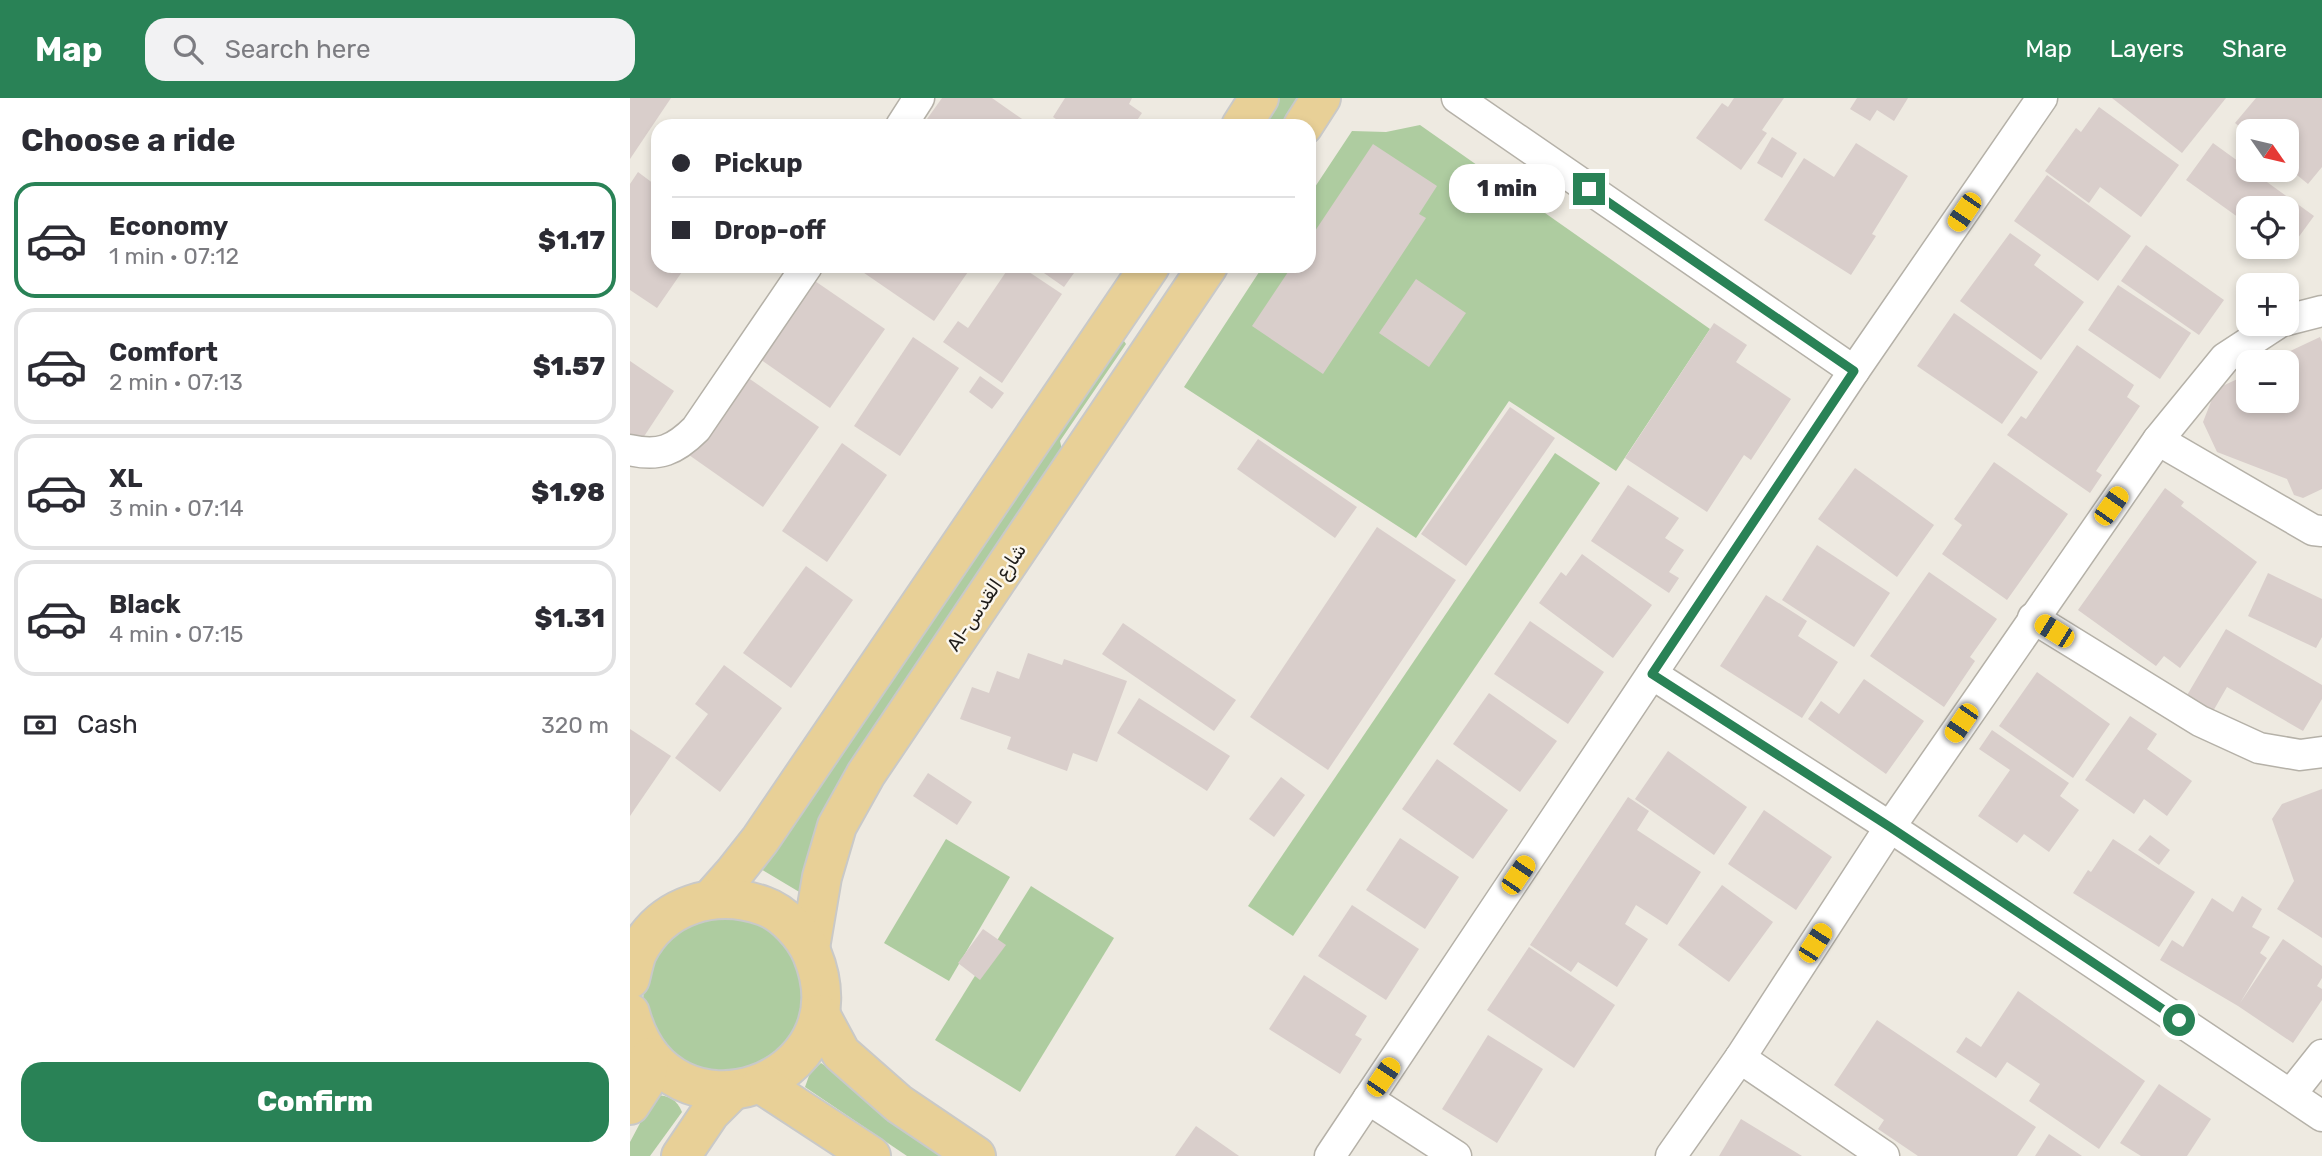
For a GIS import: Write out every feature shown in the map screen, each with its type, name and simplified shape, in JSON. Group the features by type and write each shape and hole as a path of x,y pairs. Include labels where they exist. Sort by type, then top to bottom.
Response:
{"main road":[{"path":"1246,119 1259,98"},
{"path":"1308,119 1321,98"},
{"path":"711,899 760,840 1145,273"},
{"path":"1150,273 1156,287 1171,298 1185,300"},
{"name":"Al-شارع القدس","path":"810,948 822,877 837,826 866,774 1203,273"},
{"path":"1111,323 1126,326 1142,338 1150,351"},
{"path":"630,979 637,955 652,930 674,912 711,899 740,899 768,907 792,925 810,948 818,969 820,1014 812,1036 799,1056 782,1072 747,1088 710,1112 681,1156"},
{"path":"630,908 638,912 674,912"},
{"path":"630,1013 640,1043 673,1077 702,1089 747,1088 871,1156"},
{"path":"820,1014 841,1053 899,1104 976,1156"},
{"path":"630,1105 645,1082 650,1056"}],"street":[{"path":"906,119 919,98"},
{"path":"1457,98 1854,371"},
{"path":"1330,1156 1854,371 2042,98"},
{"path":"630,450 654,454 664,451 685,440 696,429 802,273"},
{"path":"2299,317 2322,311"},
{"path":"1671,1156 1740,1058 1890,827 2158,440 2225,358 2259,336"},
{"path":"2158,440 2313,530 2322,531"},
{"path":"2033,618 2200,721 2259,748 2300,755 2322,752"},
{"path":"1652,674 1890,827 2322,1116"},
{"path":"2291,1094 2322,1055"},
{"path":"1740,1058 1884,1156"},
{"path":"1368,1099 1456,1156"}],"green space":[{"path":"1276,98 1302,98 1287,119 1266,119"},
{"path":"1420,125 1710,329 1616,471 1509,401 1416,538 1184,387 1258,273 1316,273 1316,185 1352,131 1386,132"},
{"path":"1122,338 1126,344 1060,441 1063,454 801,893 759,868"},
{"path":"1555,453 1600,483 1293,936 1248,906"},
{"path":"946,839 1010,877 949,981 884,943"},
{"path":"1031,886 1114,938 1020,1092 935,1040"},
{"path":"722,912 775,928 805,974 800,1029 761,1069 708,1076 663,1050 643,1001 645,975 673,931"},
{"path":"821,1063 957,1156 907,1156 805,1087 810,1073"},
{"path":"655,1095 672,1099 682,1112 650,1156 630,1156 630,1142"}],"building":[{"path":"630,98 671,98 657,119 651,119 651,128 630,159"},
{"path":"942,98 992,98 1022,119 927,119"},
{"path":"1065,98 1132,98 1129,104 1142,113 1138,119 1053,117"},
{"path":"1734,98 1784,98 1762,130 1767,133 1741,170 1696,138 1722,103 1728,107"},
{"path":"1857,98 1908,98 1894,121 1877,110 1870,121 1850,109"},
{"path":"2112,98 2226,98 2182,153"},
{"path":"2256,98 2322,98 2322,167 2308,184 2300,178 2300,119 2238,119"},
{"path":"2099,107 2179,165 2141,217 2100,187 2089,203 2045,171 2076,128 2081,132"},
{"path":"1772,137 1797,153 1782,178 1757,163"},
{"path":"1856,143 1908,176 1872,234 1876,236 1851,275 1764,220 1804,158 1834,177"},
{"path":"2213,143 2236,160 2236,182 2267,182 2286,196 2236,196 2236,216 2186,180"},
{"path":"1373,144 1437,186 1419,214 1426,218 1323,374 1252,326 1287,273 1316,273 1316,230"},
{"path":"638,172 651,182 651,273 681,273 657,308 630,290 630,184"},
{"path":"2047,175 2131,236 2098,281 2014,221"},
{"path":"2299,205 2314,216 2299,237"},
{"path":"2010,233 2041,255 2034,265 2084,302 2041,360 1960,301"},
{"path":"2146,245 2224,300 2199,335 2121,281"},
{"path":"864,273 967,273 934,321"},
{"path":"1005,273 1030,273 1062,294 1002,383 943,342 958,321 968,328"},
{"path":"1044,273 1074,273 1064,287"},
{"path":"812,279 885,329 830,408 757,357"},
{"path":"1416,279 1466,313 1429,367 1379,333"},
{"path":"2118,285 2191,333 2160,379 2088,330"},
{"path":"1954,313 2038,372 2002,424 1917,366"},
{"path":"1714,323 1747,345 1736,362 1791,399 1751,460 1744,455 1707,512 1625,458"},
{"path":"913,337 959,368 900,456 854,426"},
{"path":"2320,337 2322,342 2322,489 2303,498 2294,495 2287,479 2217,452 2203,422 2216,389 2236,380 2236,413 2299,413 2299,350 2292,350"},
{"path":"2077,345 2134,385 2127,397 2140,406 2096,471 2102,475 2090,493 2007,435 2021,416 2026,419"},
{"path":"630,361 674,391 641,441 630,434"},
{"path":"744,375 819,427 763,507 689,455"},
{"path":"980,376 1004,393 992,409 969,392"},
{"path":"1510,407 1555,438 1466,566 1421,534"},
{"path":"1258,439 1357,507 1335,538 1237,469"},
{"path":"842,443 887,475 827,562 782,531"},
{"path":"1994,462 2068,514 2007,600 1942,554 1962,525 1954,519"},
{"path":"1855,468 1934,525 1897,577 1818,519"},
{"path":"1628,485 1679,518 1665,538 1684,550 1669,572 1679,578 1669,593 1591,541"},
{"path":"2165,488 2184,502 2181,506 2257,562 2180,668 2164,656 2156,666 2078,610"},
{"path":"1377,527 1456,580 1328,770 1250,717"},
{"path":"1817,545 1890,593 1854,647 1782,600"},
{"path":"1582,554 1652,605 1613,658 1539,603 1561,572 1566,576"},
{"path":"806,566 853,600 791,688 743,653"},
{"path":"1929,572 1997,619 1970,657 1975,661 1944,707 1870,656"},
{"path":"2268,573 2322,599 2322,637 2316,648 2248,616"},
{"path":"1766,595 1807,621 1798,636 1838,662 1802,718 1720,666"},
{"path":"1530,621 1604,672 1568,724 1494,674"},
{"path":"1123,623 1236,700 1214,731 1102,654"},
{"path":"2226,629 2322,685 2322,699 2303,731 2227,687 2212,713 2186,697"},
{"path":"1028,653 1062,665 1064,659 1127,681 1097,762 1073,753 1067,771 1007,749 1011,737 960,719 972,687 989,693 997,671 1019,679"},
{"path":"724,665 782,708 720,792 675,758 708,714 695,704"},
{"path":"2037,672 2110,724 2073,778 1999,726"},
{"path":"1864,679 1924,721 1886,774 1808,719 1821,701 1839,714"},
{"path":"1489,693 1557,741 1520,792 1453,744"},
{"path":"1139,698 1230,756 1207,791 1117,733"},
{"path":"2130,716 2157,734 2147,749 2192,781 2167,816 2144,799 2134,814 2085,780"},
{"path":"630,729 671,756 630,816"},
{"path":"1992,730 2069,783 2060,796 2079,810 2049,852 2024,834 2017,843 1978,816 2010,770 1979,749"},
{"path":"1668,751 1747,807 1714,855 1635,799"},
{"path":"1437,759 1508,810 1473,859 1402,809"},
{"path":"928,773 972,802 957,825 913,796"},
{"path":"1281,777 1305,795 1274,837 1249,819"},
{"path":"2322,789 2322,938 2277,909 2294,881 2272,819 2282,804"},
{"path":"1628,797 1649,811 1637,830 1701,872 1667,925 1636,905 1625,924 1648,939 1617,987 1578,962 1571,972 1530,945"},
{"path":"1764,810 1832,857 1796,910 1728,864"},
{"path":"2150,835 2170,850 2159,865 2138,850"},
{"path":"1400,838 1459,877 1425,929 1366,890"},
{"path":"2113,839 2195,892 2159,947 2073,893"},
{"path":"1722,885 1773,922 1729,982 1678,945"},
{"path":"2242,896 2262,909 2252,927 2270,937 2260,953 2267,958 2240,1003 2283,939 2322,966 2322,978 2317,986 2322,989 2322,1000 2293,1043 2238,1006 2160,960 2172,940 2183,947 2212,898 2233,912"},
{"path":"1352,905 1419,949 1386,1000 1318,956"},
{"path":"983,929 1006,945 980,980 958,963"},
{"path":"1529,947 1615,1005 1574,1068 1487,1010"},
{"path":"1304,975 1367,1016 1355,1035 1362,1039 1340,1074 1269,1029"},
{"path":"2018,991 2145,1081 2099,1149 2029,1101 2040,1084 2007,1062 1996,1078 1956,1052 1966,1037 1981,1047"},
{"path":"1877,1020 2036,1127 2017,1156 1918,1156 1878,1129 1884,1120 1834,1085"},
{"path":"1488,1035 1543,1069 1497,1143 1442,1109"},
{"path":"2159,1084 2211,1119 2187,1156 2141,1156 2120,1143"},
{"path":"1741,1119 1802,1156 1719,1156"},
{"path":"1196,1126 1239,1156 1175,1156"},
{"path":"2049,1134 2082,1156 2035,1156"}],"route":[{"path":"1589,189 1854,371 1652,674 1890,827 2179,1020"}]}
